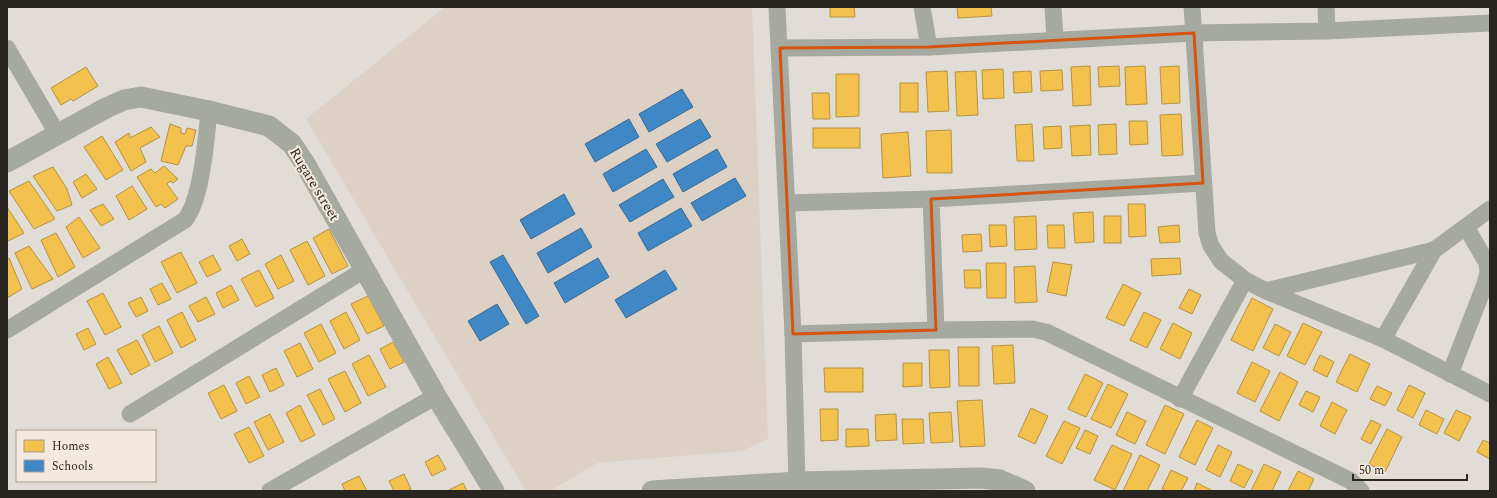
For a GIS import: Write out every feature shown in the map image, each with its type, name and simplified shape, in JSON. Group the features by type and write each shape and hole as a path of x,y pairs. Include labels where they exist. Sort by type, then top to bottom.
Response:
{"street":[{"path":"777,7 780,48 797,482"},
{"path":"922,7 929,46"},
{"path":"1053,7 1055,39"},
{"path":"1192,7 1207,234 1211,246 1221,261 1245,280 1266,291 1383,339 1490,394"},
{"path":"1326,7 1327,31"},
{"path":"780,48 929,46 1194,33 1327,31 1490,23"},
{"path":"7,48 58,135"},
{"name":"Rugare street","path":"7,162 106,108 124,100 134,98 149,98 269,126 292,144 304,162 436,396 494,491"},
{"path":"7,330 185,220 195,199 204,152 209,111"},
{"path":"786,202 931,199 1203,183"},
{"path":"931,199 936,330"},
{"path":"1266,291 1434,250 1490,209"},
{"path":"1450,374 1485,284 1488,272 1487,263 1466,227"},
{"path":"1383,339 1434,250"},
{"path":"130,414 364,270"},
{"path":"1180,399 1245,280"},
{"path":"792,334 1032,329 1046,332 1180,399 1351,481 1361,491"},
{"path":"270,491 436,396"},
{"path":"652,491 797,482 989,478 1000,480 1025,491"}],"highlighted area":[{"path":"1194,33 1203,183 931,199 936,330 793,334 780,48 929,47"}],"shaded area":[{"path":"445,7 752,7 768,439 742,451 597,463 550,491 526,491 306,119"}],"building: Homes":[{"path":"830,7 854,7 855,17 830,17"},
{"path":"957,7 991,7 992,16 958,18"},
{"path":"1090,66 1091,105 1073,106 1071,67"},
{"path":"1119,66 1120,86 1099,87 1098,67"},
{"path":"1145,66 1147,104 1126,105 1125,67"},
{"path":"1179,66 1180,103 1162,104 1160,67"},
{"path":"86,67 98,86 73,101 71,99 61,105 51,88"},
{"path":"1003,69 1004,98 983,99 982,70"},
{"path":"1062,70 1063,90 1041,91 1040,71"},
{"path":"947,71 949,111 928,112 926,72"},
{"path":"976,71 978,115 957,116 955,72"},
{"path":"1031,71 1032,92 1014,93 1013,72"},
{"path":"836,74 859,74 859,116 836,117"},
{"path":"900,83 918,83 918,112 900,112"},
{"path":"812,93 829,93 830,119 813,119"},
{"path":"1181,114 1183,155 1162,156 1160,115"},
{"path":"1129,121 1147,121 1148,144 1130,145"},
{"path":"170,124 181,128 181,133 185,134 187,128 196,130 192,146 186,146 178,165 161,161"},
{"path":"1032,124 1034,161 1017,161 1015,125"},
{"path":"1116,124 1117,154 1099,155 1098,125"},
{"path":"1090,125 1091,155 1072,156 1070,126"},
{"path":"1061,126 1062,148 1044,149 1043,127"},
{"path":"151,127 160,137 140,148 146,162 131,171 115,142 129,133 130,138"},
{"path":"813,128 860,128 860,148 813,148"},
{"path":"951,130 952,173 927,173 926,131"},
{"path":"908,132 911,176 883,178 881,134"},
{"path":"102,136 123,170 106,180 84,147"},
{"path":"164,166 178,179 173,183 170,181 167,184 178,199 165,208 161,204 156,207 137,177 151,169 155,173"},
{"path":"53,167 67,189 72,205 57,211 33,176"},
{"path":"86,174 97,189 82,198 73,182"},
{"path":"29,181 55,219 34,229 9,191"},
{"path":"132,186 147,209 129,220 116,196"},
{"path":"103,204 114,219 101,226 90,210"},
{"path":"1128,204 1145,204 1146,236 1129,237"},
{"path":"7,207 24,233 8,241 7,240"},
{"path":"1093,212 1094,242 1075,243 1073,213"},
{"path":"1036,216 1037,249 1015,250 1014,217"},
{"path":"1104,216 1121,216 1121,243 1104,243"},
{"path":"79,217 100,248 83,258 66,227"},
{"path":"989,225 1006,225 1007,246 990,247"},
{"path":"1047,225 1064,225 1065,248 1048,248"},
{"path":"1179,225 1180,242 1160,243 1158,227"},
{"path":"329,229 348,266 332,274 313,238"},
{"path":"56,233 75,267 58,277 41,240"},
{"path":"981,234 982,251 963,252 962,235"},
{"path":"242,239 250,254 237,261 229,246"},
{"path":"307,241 325,276 308,285 290,250"},
{"path":"29,246 53,279 32,289 15,253"},
{"path":"181,252 197,283 177,293 161,262"},
{"path":"213,255 221,270 207,277 199,262"},
{"path":"281,255 294,281 278,289 265,264"},
{"path":"9,258 22,289 7,298 7,260"},
{"path":"1180,258 1181,274 1152,276 1151,259"},
{"path":"1053,262 1072,265 1066,296 1047,292"},
{"path":"986,263 1006,263 1006,298 987,298"},
{"path":"1035,266 1037,302 1015,303 1014,267"},
{"path":"259,270 274,298 256,307 241,279"},
{"path":"964,270 980,270 981,288 965,288"},
{"path":"162,283 171,299 158,305 150,289"},
{"path":"1123,284 1141,293 1124,326 1106,318"},
{"path":"231,285 239,300 223,308 216,293"},
{"path":"1189,289 1201,295 1192,314 1179,308"},
{"path":"103,293 121,327 105,335 87,301"},
{"path":"368,296 384,326 367,334 351,304"},
{"path":"141,297 148,311 136,317 128,303"},
{"path":"206,297 215,314 198,322 189,306"},
{"path":"1252,298 1273,309 1253,351 1231,340"},
{"path":"182,312 196,340 181,348 167,320"},
{"path":"346,312 360,340 344,349 330,321"},
{"path":"1144,312 1161,320 1147,348 1130,340"},
{"path":"1173,323 1192,333 1180,359 1160,349"},
{"path":"1303,323 1322,332 1305,365 1287,356"},
{"path":"321,324 336,353 319,362 304,333"},
{"path":"1275,324 1291,332 1279,356 1263,348"},
{"path":"159,326 173,353 155,362 142,335"},
{"path":"88,328 96,344 84,350 76,334"},
{"path":"137,340 150,365 131,375 117,350"},
{"path":"393,342 404,362 390,369 380,349"},
{"path":"300,343 313,369 297,377 284,351"},
{"path":"1013,345 1015,383 994,384 992,346"},
{"path":"958,347 979,347 979,386 959,386"},
{"path":"929,350 949,350 950,387 930,388"},
{"path":"1350,354 1370,364 1357,392 1336,382"},
{"path":"369,355 386,387 368,396 352,364"},
{"path":"1320,355 1334,362 1327,377 1313,370"},
{"path":"108,357 122,383 109,389 96,364"},
{"path":"1252,362 1270,371 1255,402 1237,393"},
{"path":"903,363 922,363 922,386 903,387"},
{"path":"276,368 284,385 270,392 262,375"},
{"path":"824,368 863,368 863,392 825,392"},
{"path":"345,371 361,403 345,412 328,379"},
{"path":"1280,372 1298,382 1279,421 1260,411"},
{"path":"1085,374 1103,383 1086,417 1068,409"},
{"path":"249,376 260,397 246,404 236,383"},
{"path":"1108,384 1128,394 1111,428 1091,419"},
{"path":"224,385 237,411 221,419 208,393"},
{"path":"1409,385 1425,393 1413,418 1397,410"},
{"path":"1377,386 1392,393 1385,406 1370,399"},
{"path":"320,389 335,419 323,425 307,395"},
{"path":"1306,391 1320,397 1313,412 1299,405"},
{"path":"982,400 985,446 960,447 957,401"},
{"path":"1332,402 1347,410 1335,434 1320,426"},
{"path":"300,405 315,435 301,442 286,413"},
{"path":"1165,405 1184,414 1165,454 1146,445"},
{"path":"1031,408 1048,416 1035,444 1018,436"},
{"path":"820,409 838,409 838,440 821,441"},
{"path":"1426,410 1444,419 1437,434 1419,425"},
{"path":"1456,410 1471,417 1459,441 1444,433"},
{"path":"951,412 953,442 931,443 929,413"},
{"path":"1127,412 1146,421 1135,444 1116,435"},
{"path":"270,414 284,442 268,450 254,422"},
{"path":"896,414 897,440 876,441 875,415"},
{"path":"902,419 923,419 924,443 903,444"},
{"path":"1197,420 1213,428 1195,465 1179,457"},
{"path":"1371,420 1381,425 1371,444 1361,439"},
{"path":"1064,421 1080,428 1062,464 1046,456"},
{"path":"249,427 264,456 249,463 234,434"},
{"path":"846,429 868,429 869,446 846,447"},
{"path":"1387,429 1402,437 1385,472 1369,464"},
{"path":"1085,430 1098,436 1090,454 1076,448"},
{"path":"1483,440 1490,443 1490,459 1477,452"},
{"path":"1112,445 1132,454 1115,490 1094,480"},
{"path":"1218,445 1232,452 1220,477 1206,470"},
{"path":"438,455 446,469 432,476 425,462"},
{"path":"1140,455 1160,465 1147,491 1123,491"},
{"path":"1238,464 1253,471 1244,488 1230,481"},
{"path":"1264,464 1281,472 1272,491 1251,491"},
{"path":"1171,470 1188,478 1181,491 1167,491 1162,489"},
{"path":"1298,471 1314,479 1308,491 1288,491"},
{"path":"404,474 411,489 407,491 394,491 389,481"},
{"path":"359,476 367,491 345,491 342,484"},
{"path":"463,483 467,491 447,491"},
{"path":"1197,483 1213,491 1194,491"}],"building: Schools":[{"path":"682,89 693,107 649,132 639,114"},
{"path":"629,119 639,137 595,162 585,144"},
{"path":"700,119 711,137 667,162 656,144"},
{"path":"646,149 657,167 613,192 603,174"},
{"path":"717,149 727,167 683,192 673,174"},
{"path":"735,178 746,196 702,221 691,203"},
{"path":"663,179 674,197 630,222 619,205"},
{"path":"564,194 575,214 531,239 520,220"},
{"path":"681,208 692,226 648,251 638,233"},
{"path":"581,228 592,247 548,273 537,253"},
{"path":"503,255 539,316 526,324 490,262"},
{"path":"598,258 609,277 565,303 554,283"},
{"path":"665,270 677,289 626,318 615,300"},
{"path":"497,304 509,324 480,341 468,321"}]}
